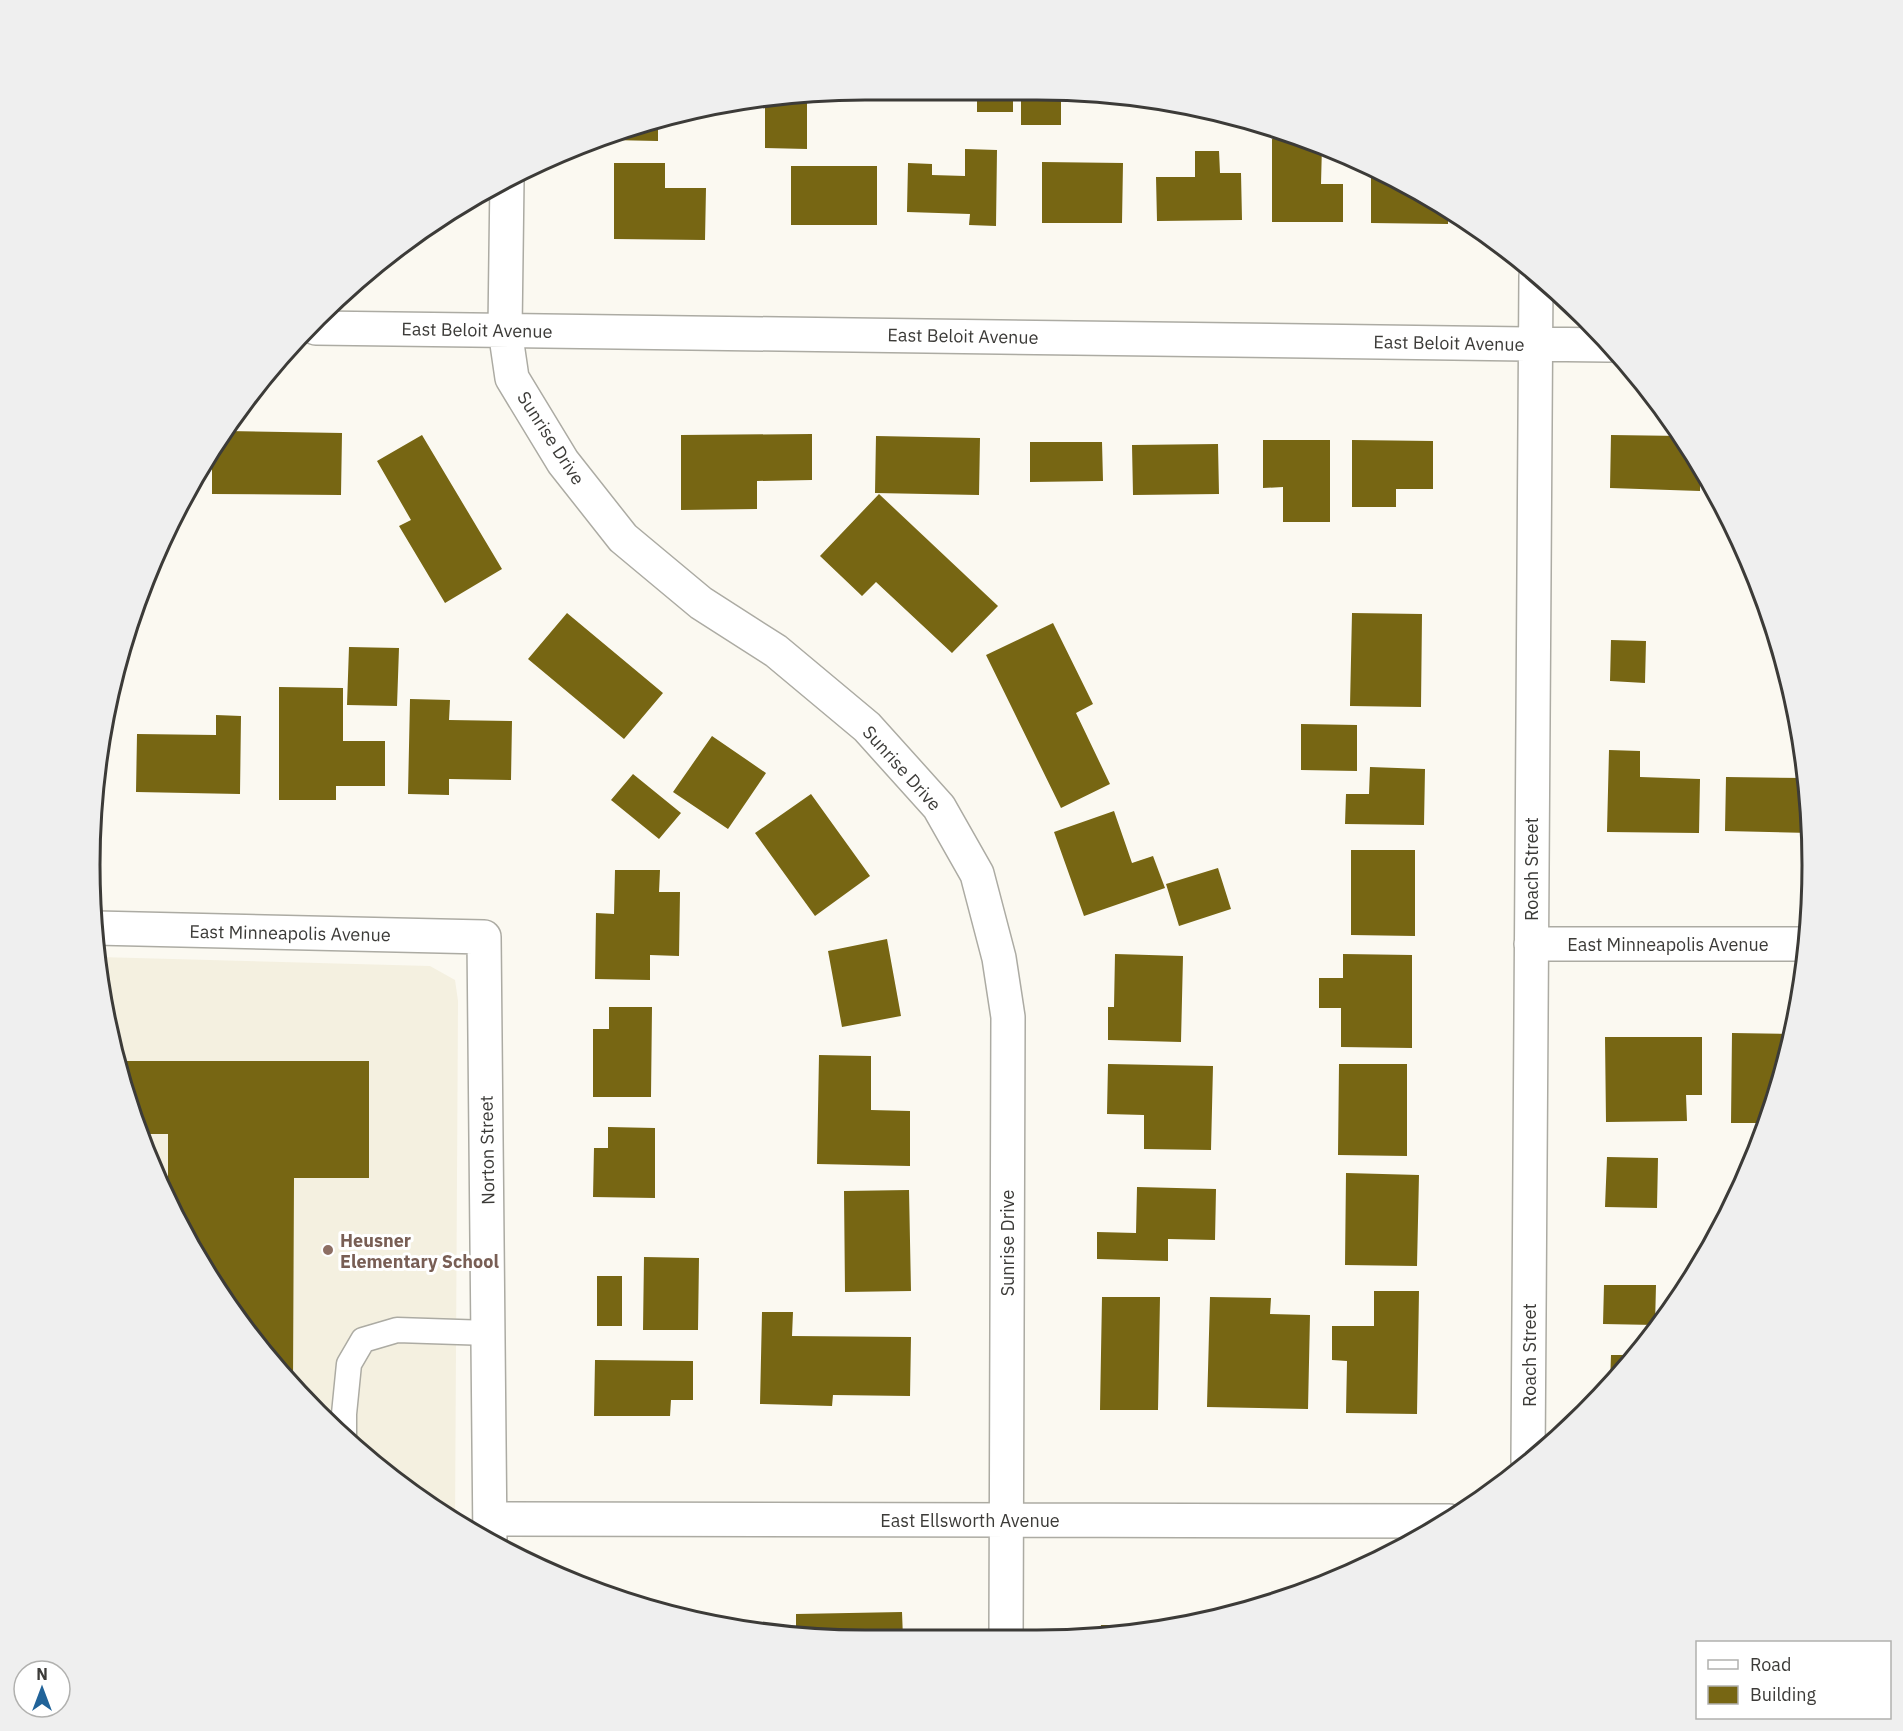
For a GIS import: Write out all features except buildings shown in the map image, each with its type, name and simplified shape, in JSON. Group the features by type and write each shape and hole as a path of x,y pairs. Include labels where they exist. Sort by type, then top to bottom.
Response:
{"street":[{"name":"Sunrise Drive","path":"507,190 505,330 512,378 563,462 623,538 701,603 776,651 867,727 939,807 977,874 999,958 1008,1017 1006,1630"},
{"name":"Roach Street","path":"1528,1452 1536,285"},
{"name":"East Beloit Avenue","path":"322,328 1597,345"},
{"name":"East Minneapolis Avenue","path":"103,928 484,937"},
{"name":"Norton Street","path":"484,937 490,1531"},
{"name":"East Minneapolis Avenue","path":"1531,944 1798,944"},
{"name":"East Ellsworth Avenue","path":"490,1531 1007,1520 1432,1521"}],"lane":[{"path":"344,1424 349,1364 363,1340 396,1330 489,1333"}],"shaded area":[{"name":"Heusner Elementary School","path":"106,957 430,966 455,980 458,1001 455,1511 361,1441 325,1406 290,1370 229,1291 179,1204 141,1111 115,1015"}],"place":[{"name":"Heusner Elementary School","path":"328,1250"}]}
